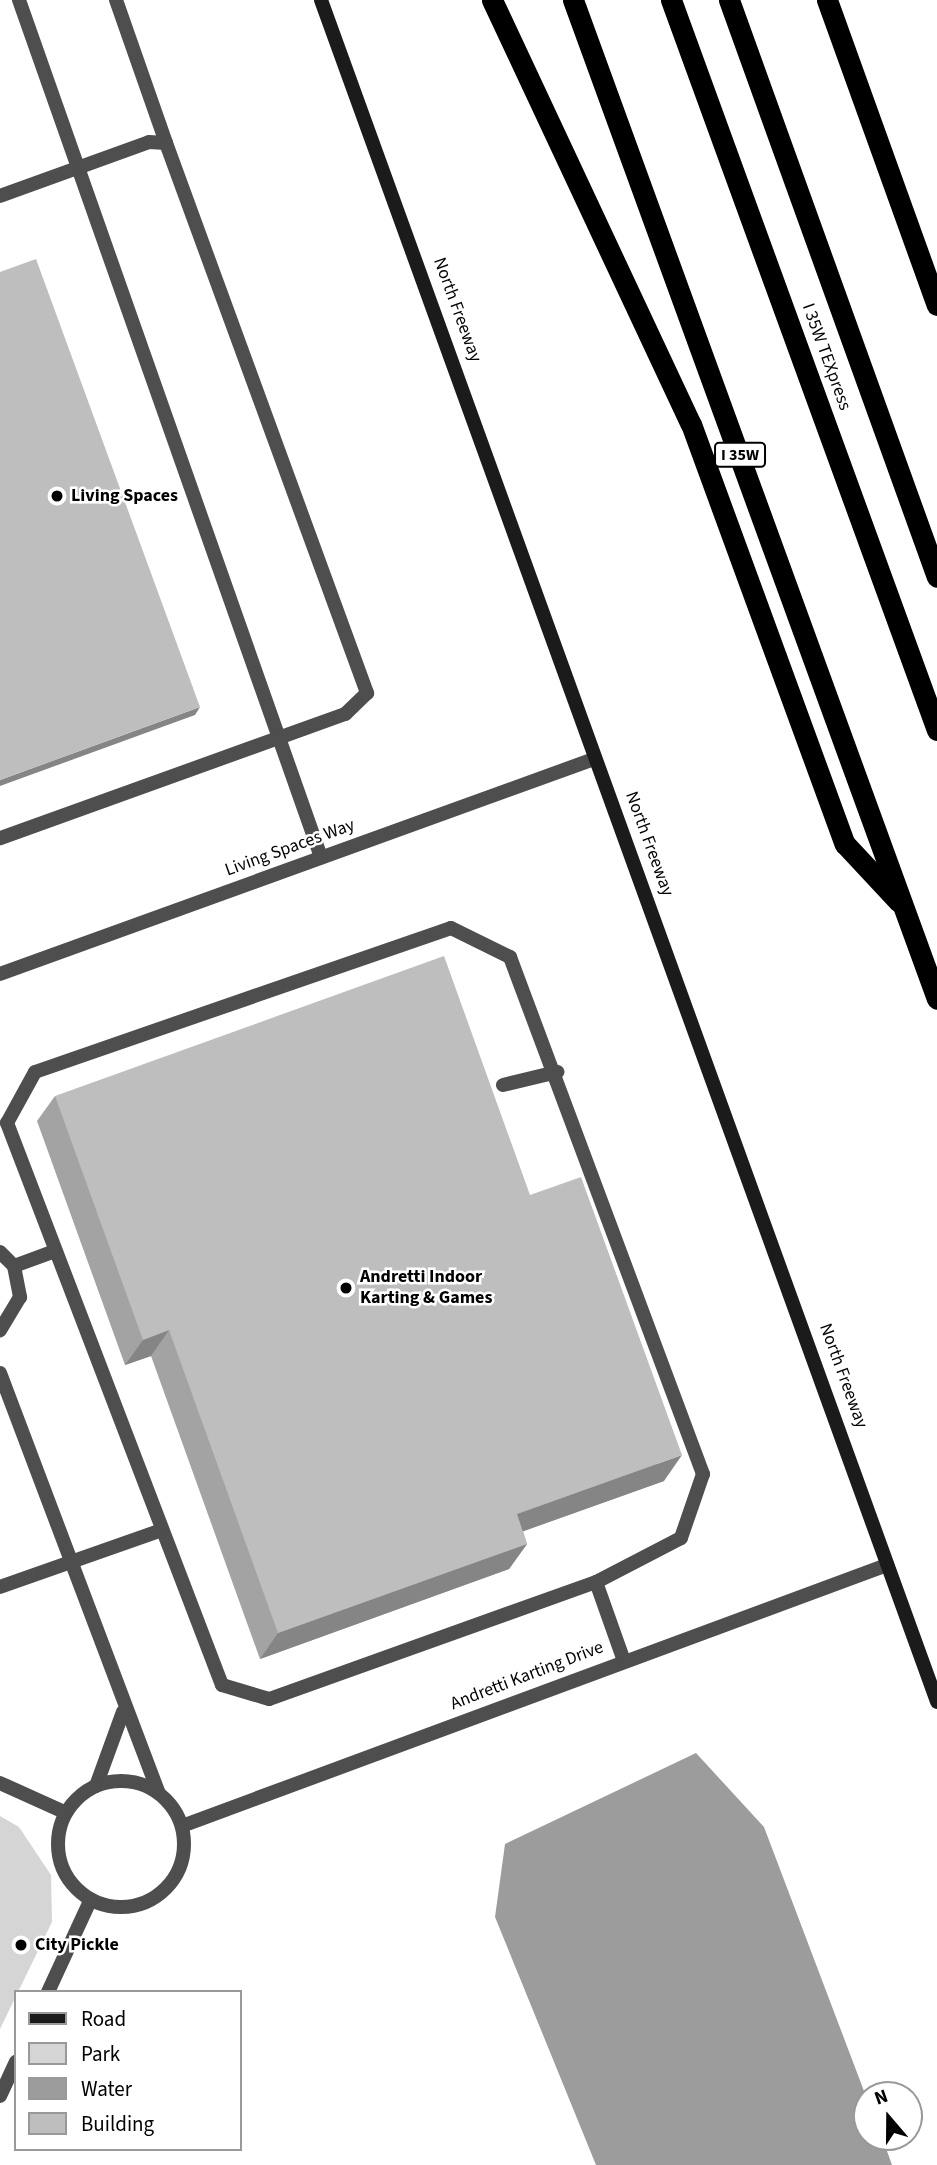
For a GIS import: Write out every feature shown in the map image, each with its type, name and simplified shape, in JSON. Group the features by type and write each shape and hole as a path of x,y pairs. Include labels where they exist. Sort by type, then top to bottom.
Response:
{"highway":[{"path":"492,0 691,424 845,844 906,909"},
{"name":"I 35W","path":"573,0 937,999"},
{"name":"I 35W TEXpress","path":"671,0 937,730"},
{"name":"I 35W TEXpress","path":"729,0 937,578"},
{"path":"827,0 937,305"}],"main road":[{"name":"North Freeway","path":"321,0 937,1702"}],"street":[{"path":"19,0 321,857"},
{"path":"0,838 360,705 367,693 364,673 166,143 116,0"},
{"path":"0,196 149,142 166,143"},
{"name":"Living Spaces Way","path":"0,974 594,759"},
{"path":"451,928 510,957 557,1072 703,1474 681,1538 596,1582 269,1699 222,1685 7,1123 36,1072 451,928"},
{"path":"503,1085 557,1072"},
{"path":"14,1266 55,1251"},
{"path":"0,1252 14,1266 20,1297 0,1330"},
{"path":"0,1373 72,1564 123,1713 158,1792 182,1826 179,1869 151,1900 110,1906 75,1888 58,1852 66,1813 96,1786 123,1713"},
{"path":"0,1587 72,1564 162,1530"},
{"name":"Andretti Karting Drive","path":"182,1826 887,1565"},
{"path":"596,1582 624,1661"},
{"path":"0,1783 66,1813"},
{"path":"96,1786 139,1783 158,1792"},
{"path":"49,1990 92,1899"},
{"path":"0,2096 14,2066"}],"green space":[{"name":"City Pickle","path":"0,1816 19,1827 51,1875 52,1922 19,1990 14,1990 14,2000 0,2029"}],"water":[{"path":"696,1753 764,1827 860,2081 853,2081 853,2151 887,2151 892,2165 596,2165 495,1917 505,1844"}],"building":[{"name":"Living Spaces","path":"36,259 200,707 0,780 0,272"},
{"name":"Andretti Indoor Karting & Games","path":"444,956 530,1195 581,1177 682,1455 517,1514 527,1544 278,1633 169,1330 143,1340 55,1096"}],"place":[{"name":"Living Spaces","path":"57,496"},
{"name":"Andretti Indoor Karting & Games","path":"346,1288"},
{"name":"City Pickle","path":"21,1945"}]}
